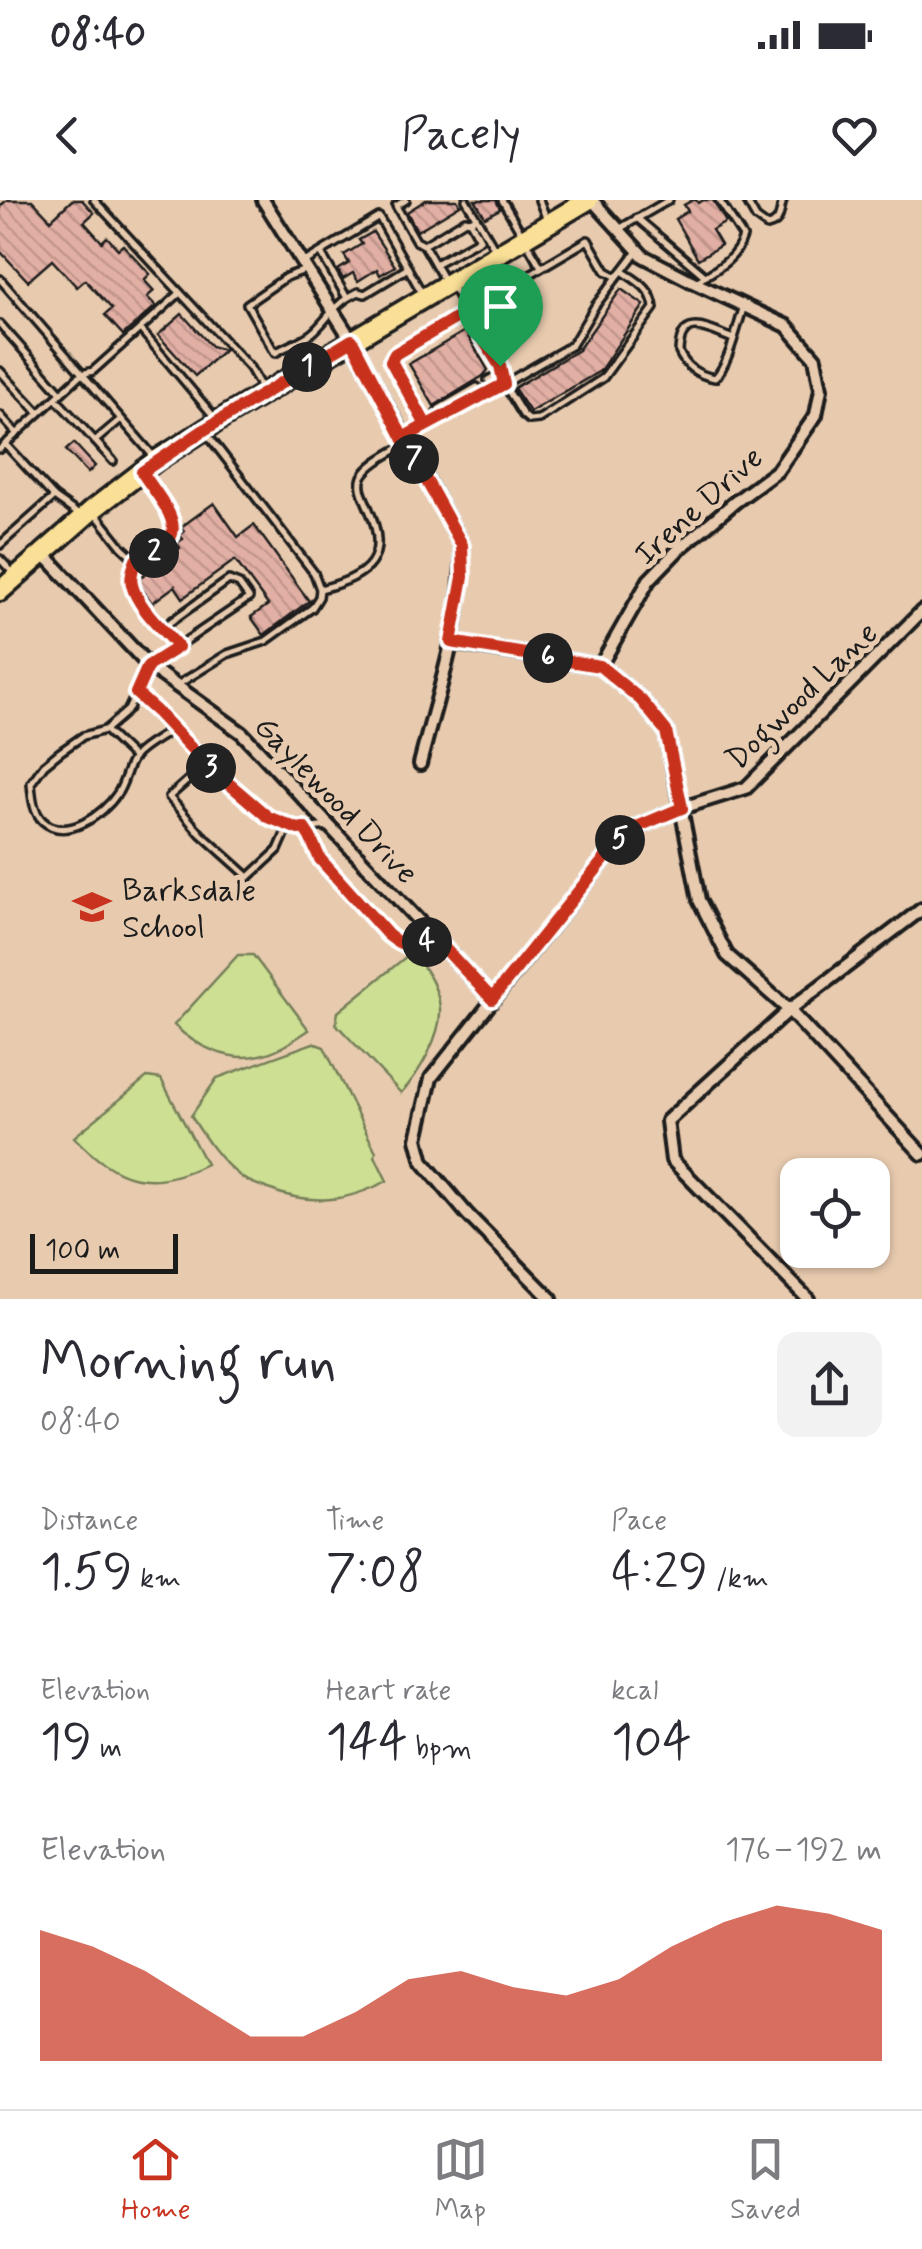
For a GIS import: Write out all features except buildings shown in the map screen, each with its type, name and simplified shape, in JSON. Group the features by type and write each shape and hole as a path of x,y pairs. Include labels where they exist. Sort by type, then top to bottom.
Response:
{"main road":[{"path":"0,590 87,513 149,466 580,202"}],"street":[{"path":"263,200 352,340 462,545 463,577 451,642 420,764"},
{"name":"Irene Drive","path":"580,202 618,229 643,256 787,326 814,358 821,389 816,415 777,471 678,548 649,580 600,666"},
{"name":"Gaylewood Drive","path":"42,552 148,666 242,733 492,999"},
{"name":"Dogwood Lane","path":"492,999 627,831 746,788 922,611"},
{"path":"451,642 600,666 641,700 666,731 699,900 727,955 788,1010 922,1154"},
{"path":"808,1299 672,1160 667,1121 788,1010 922,909"},
{"path":"492,999 431,1078 418,1139 423,1162 467,1214 552,1299"}],"lane":[{"path":"94,200 250,368 264,393"},
{"path":"406,200 396,206 416,240 424,245 435,264 448,283 466,312 500,366 504,384 523,415 530,420 538,419 603,378 654,308 653,297 644,286 606,271 588,240 542,268 466,312 395,354 391,361 426,425"},
{"path":"435,264 480,239 466,200"},
{"path":"502,200 542,268"},
{"path":"539,200 548,224"},
{"path":"618,229 669,200"},
{"path":"695,283 733,257 743,238 719,200"},
{"path":"746,200 756,218 768,226 780,219 783,200"},
{"path":"408,268 364,294 358,292 346,298 309,335 275,353 247,304 380,217 408,268 424,298"},
{"path":"637,218 705,276"},
{"path":"424,245 465,220 473,220"},
{"path":"473,220 497,254"},
{"path":"320,589 337,585 372,565 376,558 377,535 362,493 362,478 368,469 426,425 572,345 595,306 638,250"},
{"path":"321,253 346,298"},
{"path":"0,278 122,419 149,466 172,516 174,530 167,543 136,560"},
{"path":"136,560 87,513 54,497 3,446 180,293"},
{"path":"733,339 693,326 682,335 679,352 690,368 715,378 720,374 733,339 744,306"},
{"path":"0,324 113,460"},
{"path":"140,329 314,573 320,589 312,608 266,641 228,654 177,686"},
{"path":"0,371 39,413"},
{"path":"488,380 501,373"},
{"path":"433,422 440,410 477,387"},
{"path":"0,415 16,434"},
{"path":"96,441 122,419"},
{"path":"416,464 432,454"},
{"path":"0,545 54,497"},
{"path":"0,559 15,576"},
{"path":"136,560 132,586 178,647"},
{"path":"162,628 228,580 239,584 250,598 148,666 128,710 106,730 83,736 44,766 31,783 33,803 43,821 60,829 79,826 102,810 118,794 134,758 173,729"},
{"path":"136,693 206,764 268,817 298,829 329,826"},
{"path":"106,730 134,758"},
{"path":"206,764 170,797 201,834 249,876 278,850 289,825"},
{"path":"304,828 320,859 388,935 400,945 416,946 436,939"}],"green space":[{"path":"413,951 437,992 440,1019 428,1054 401,1093 336,1024 338,1012"},
{"path":"238,955 253,955 309,1030 274,1051 237,1057 203,1046 174,1025"},
{"path":"313,1043 324,1047 387,1181 357,1194 299,1198 246,1180 219,1156 191,1116 217,1078"},
{"path":"147,1077 161,1079 206,1164 168,1178 134,1178 104,1164 74,1137"}],"place":[{"name":"Barksdale School","path":"92,907"}],"route":[{"path":"500,366 466,312 395,354 391,361 426,425 403,438 462,545 463,577 451,642 600,666 641,700 666,731 682,808 627,831 492,999 436,939 416,946 400,945 388,935 320,859 304,828 268,817 206,764 136,693 148,666 178,647 141,602 132,586 131,574 136,560 167,543 174,530 172,516 142,472 352,340 403,438 504,384 500,366"}]}
